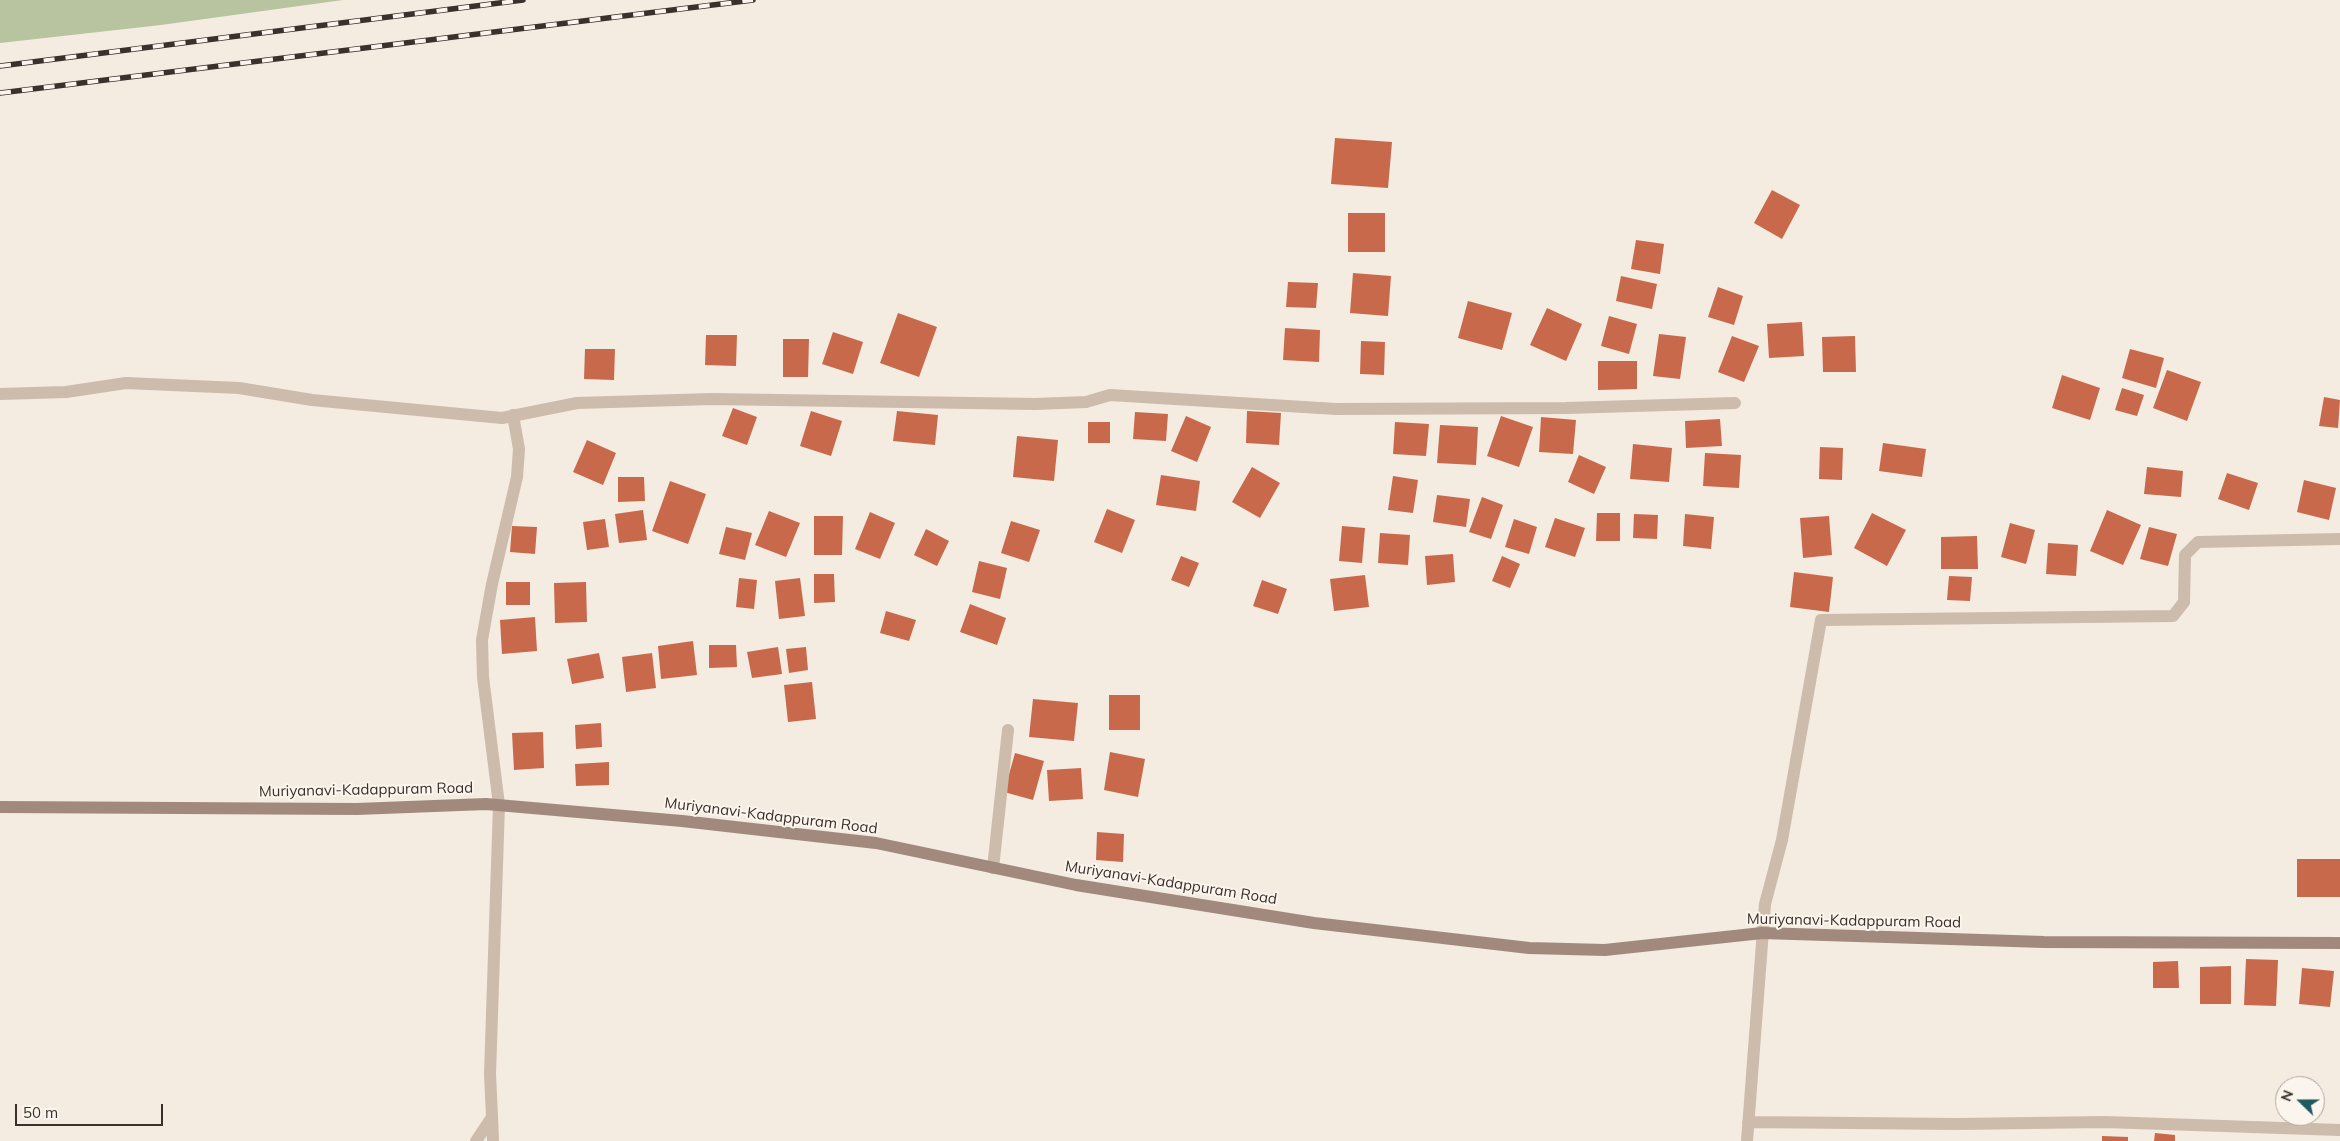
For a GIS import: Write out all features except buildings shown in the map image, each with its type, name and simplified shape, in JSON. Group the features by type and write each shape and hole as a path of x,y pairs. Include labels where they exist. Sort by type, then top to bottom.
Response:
{"main road":[{"name":"Muriyanavi-Kadappuram Road","path":"0,807 357,809 499,805 682,821 876,843 1076,885 1314,923 1529,948 1605,950 1762,934 2044,942 2340,943"}],"street":[{"path":"0,394 66,392 126,384 239,388 312,400 502,418 577,403 712,398 1035,404 1086,402 1110,395 1336,409 1566,408 1735,403"},
{"path":"493,1141 490,1074 499,805 483,677 482,640 492,584 517,477 519,449 513,415"},
{"path":"1747,1141 1765,904 1782,840 1821,620 2173,616 2184,602 2186,555 2198,542 2340,539"},
{"path":"993,868 1008,730"},
{"path":"476,1141 492,1117"},
{"path":"1748,1122 1957,1124 2105,1122 2340,1130"}],"green space":[{"path":"0,0 343,0 161,25 0,43"}],"railway":[{"path":"0,66 523,0"},
{"path":"0,93 753,0"}]}
